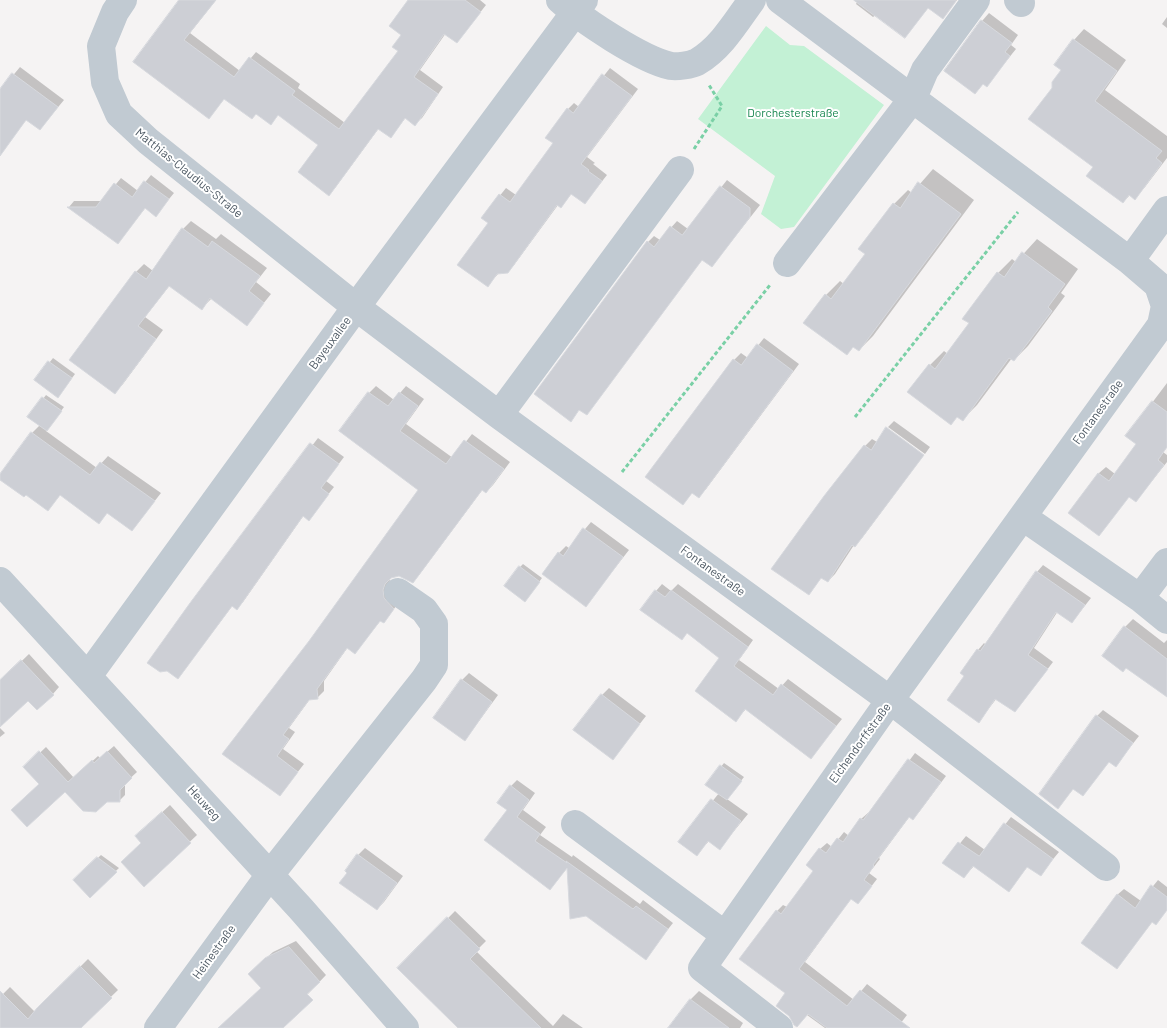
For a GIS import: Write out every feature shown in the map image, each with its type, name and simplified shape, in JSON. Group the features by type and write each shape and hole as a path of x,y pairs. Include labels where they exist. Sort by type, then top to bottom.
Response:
{"street":[{"name":"Matthias-Claudius-Straße","path":"123,0 114,12 101,46 104,82 118,114 148,141 356,307"},
{"path":"573,4 644,56 672,66 695,63 715,49 752,0"},
{"path":"780,0 1130,261 1158,285 1166,306"},
{"path":"787,263 913,98 925,70 976,0"},
{"name":"Bayeuxallee","path":"88,676 573,4"},
{"path":"499,415 680,170"},
{"path":"1130,261 1167,210"},
{"name":"Fontanestraße","path":"356,307 499,415 890,700 1161,325 1166,306"},
{"path":"1023,517 1140,598 1167,620"},
{"path":"1140,598 1167,562"},
{"name":"Heuweg","path":"0,581 301,909 405,1028"},
{"name":"Heinestraße","path":"158,1028 270,876 434,665 434,624 424,610 398,592"},
{"name":"Eichendorffstraße","path":"780,1028 702,968 890,700 1106,867"},
{"path":"575,824 725,935"}],"path":[{"path":"680,170 722,106 695,63"},
{"path":"855,417 1036,190"},
{"path":"606,493 787,263"}],"green space":[{"name":"Dorchesterstraße","path":"766,26 790,45 804,46 884,105 794,227 781,229 761,214 775,176 698,119"}],"building":[{"path":"179,0 216,0 184,40 234,77 249,57 295,91 292,95 339,129 398,51 392,47 401,35 389,26 408,0 465,0 481,12 457,43 444,34 414,77 438,94 415,126 405,118 391,138 378,129 329,196 298,172 318,145 278,115 271,125 256,114 252,119 224,99 209,119 133,62"},
{"path":"854,0 956,1 943,19 928,8 905,38"},
{"path":"981,20 1012,43 1005,52 1010,56 987,87 983,84 975,94 944,71"},
{"path":"1073,39 1117,71 1095,101 1162,151 1156,158 1162,163 1135,200 1129,195 1123,203 1086,176 1093,167 1028,119 1052,88 1052,82 1061,70 1054,65"},
{"path":"12,73 58,107 40,130 26,120 0,156 0,89"},
{"path":"602,74 632,96 581,164 602,181 585,204 571,194 561,208 557,205 508,273 497,274 488,287 457,265 488,223 481,218 499,194 510,202 553,143 545,138 567,108 573,113"},
{"path":"144,181 169,199 156,217 145,208 118,244 67,207 96,207 114,183 132,197"},
{"path":"918,182 961,214 859,351 853,347 847,355 803,323 825,294 831,299 865,254 858,249 893,203 900,208"},
{"path":"720,186 750,208 750,217 712,267 702,260 587,415 579,410 571,422 534,394 647,241 654,247 670,226 682,235"},
{"path":"182,228 208,247 212,241 260,276 249,291 264,303 247,326 210,298 202,310 169,286 138,326 156,339 115,394 69,360 135,271 146,279"},
{"path":"1022,252 1065,284 1048,307 1052,311 1014,361 1009,358 963,421 957,417 951,425 907,392 929,364 935,369 969,323 962,319 997,272 1004,277"},
{"path":"757,344 793,371 699,498 692,493 683,505 645,477 733,359 741,365"},
{"path":"48,361 72,378 58,398 34,380"},
{"path":"368,392 388,406 399,392 418,406 400,431 446,464 464,440 504,469 486,493 482,490 413,583 399,576 391,578 385,584 383,590 384,598 394,609 384,623 380,621 355,654 347,648 317,689 318,699 309,700 283,735 289,739 277,756 298,772 280,796 222,754 309,641 418,490 339,431"},
{"path":"42,397 62,411 47,431 27,417"},
{"path":"1152,401 1167,412 1167,447 1158,460 1164,465 1136,502 1129,497 1099,536 1068,513 1098,473 1109,481 1136,444 1125,436"},
{"path":"886,427 924,455 855,547 852,545 828,582 821,578 809,595 771,569 864,445 871,450"},
{"path":"31,432 90,475 100,462 155,501 132,531 107,513 99,524 60,495 48,511 26,495 24,497 0,480 0,474"},
{"path":"310,443 339,464 321,488 329,494 309,521 303,516 237,610 232,606 178,679 167,671 160,672 147,663 190,603"},
{"path":"583,528 623,557 586,607 542,574 558,552 563,556"},
{"path":"519,566 540,582 525,602 504,586"},
{"path":"1036,571 1085,605 1072,623 1056,612 1028,655 1048,669 1015,712 995,699 979,723 947,700 964,676 960,673 977,649 980,651"},
{"path":"655,590 665,597 671,590 748,647 734,666 773,695 781,684 836,726 811,759 745,709 736,722 695,691 719,658 687,633 682,640 640,610"},
{"path":"1124,626 1167,659 1167,697 1126,668 1123,672 1102,656"},
{"path":"21,660 54,695 37,710 28,701 0,727 0,680"},
{"path":"461,679 492,702 465,741 433,718"},
{"path":"601,694 640,724 613,760 573,730"},
{"path":"1096,715 1133,743 1116,767 1109,762 1083,796 1073,789 1058,809 1039,794"},
{"path":"39,751 68,782 92,760 94,763 107,751 132,778 120,790 120,802 107,802 96,812 83,811 65,792 27,827 11,810 39,784 23,767"},
{"path":"908,759 941,782 913,820 909,817 873,865 864,880 872,886 858,904 851,899 799,969 847,1006 860,990 910,1028 827,1028 808,1014 797,1027 789,1016 776,1006 785,993 739,959 776,910 781,914 813,871 806,865 819,848 826,853 837,838 843,842 860,818 863,820"},
{"path":"720,765 742,781 727,800 705,785"},
{"path":"510,785 529,800 517,817 540,834 535,841 633,909 636,906 668,929 646,960 586,916 570,919 567,868 550,890 484,840 507,810 497,803"},
{"path":"711,799 741,821 720,850 708,841 697,856 678,842"},
{"path":"162,812 191,843 144,887 121,862 141,843 135,836"},
{"path":"1004,823 1053,859 1041,876 1027,867 1009,892 973,866 964,878 942,863 958,842 979,856"},
{"path":"357,854 397,883 377,910 339,883 347,873 345,871"},
{"path":"97,857 117,872 90,898 73,880"},
{"path":"1151,885 1167,897 1167,910 1156,925 1152,922 1117,969 1081,943 1117,894 1135,908"},
{"path":"447,917 480,949 470,959 541,1028 458,1028 397,968"},
{"path":"289,947 320,982 307,994 313,1000 283,1028 218,1028 261,988 248,974 265,958"},
{"path":"80,966 112,998 81,1028 0,1028 0,991 28,1019"},
{"path":"690,999 729,1028 668,1028"}]}
